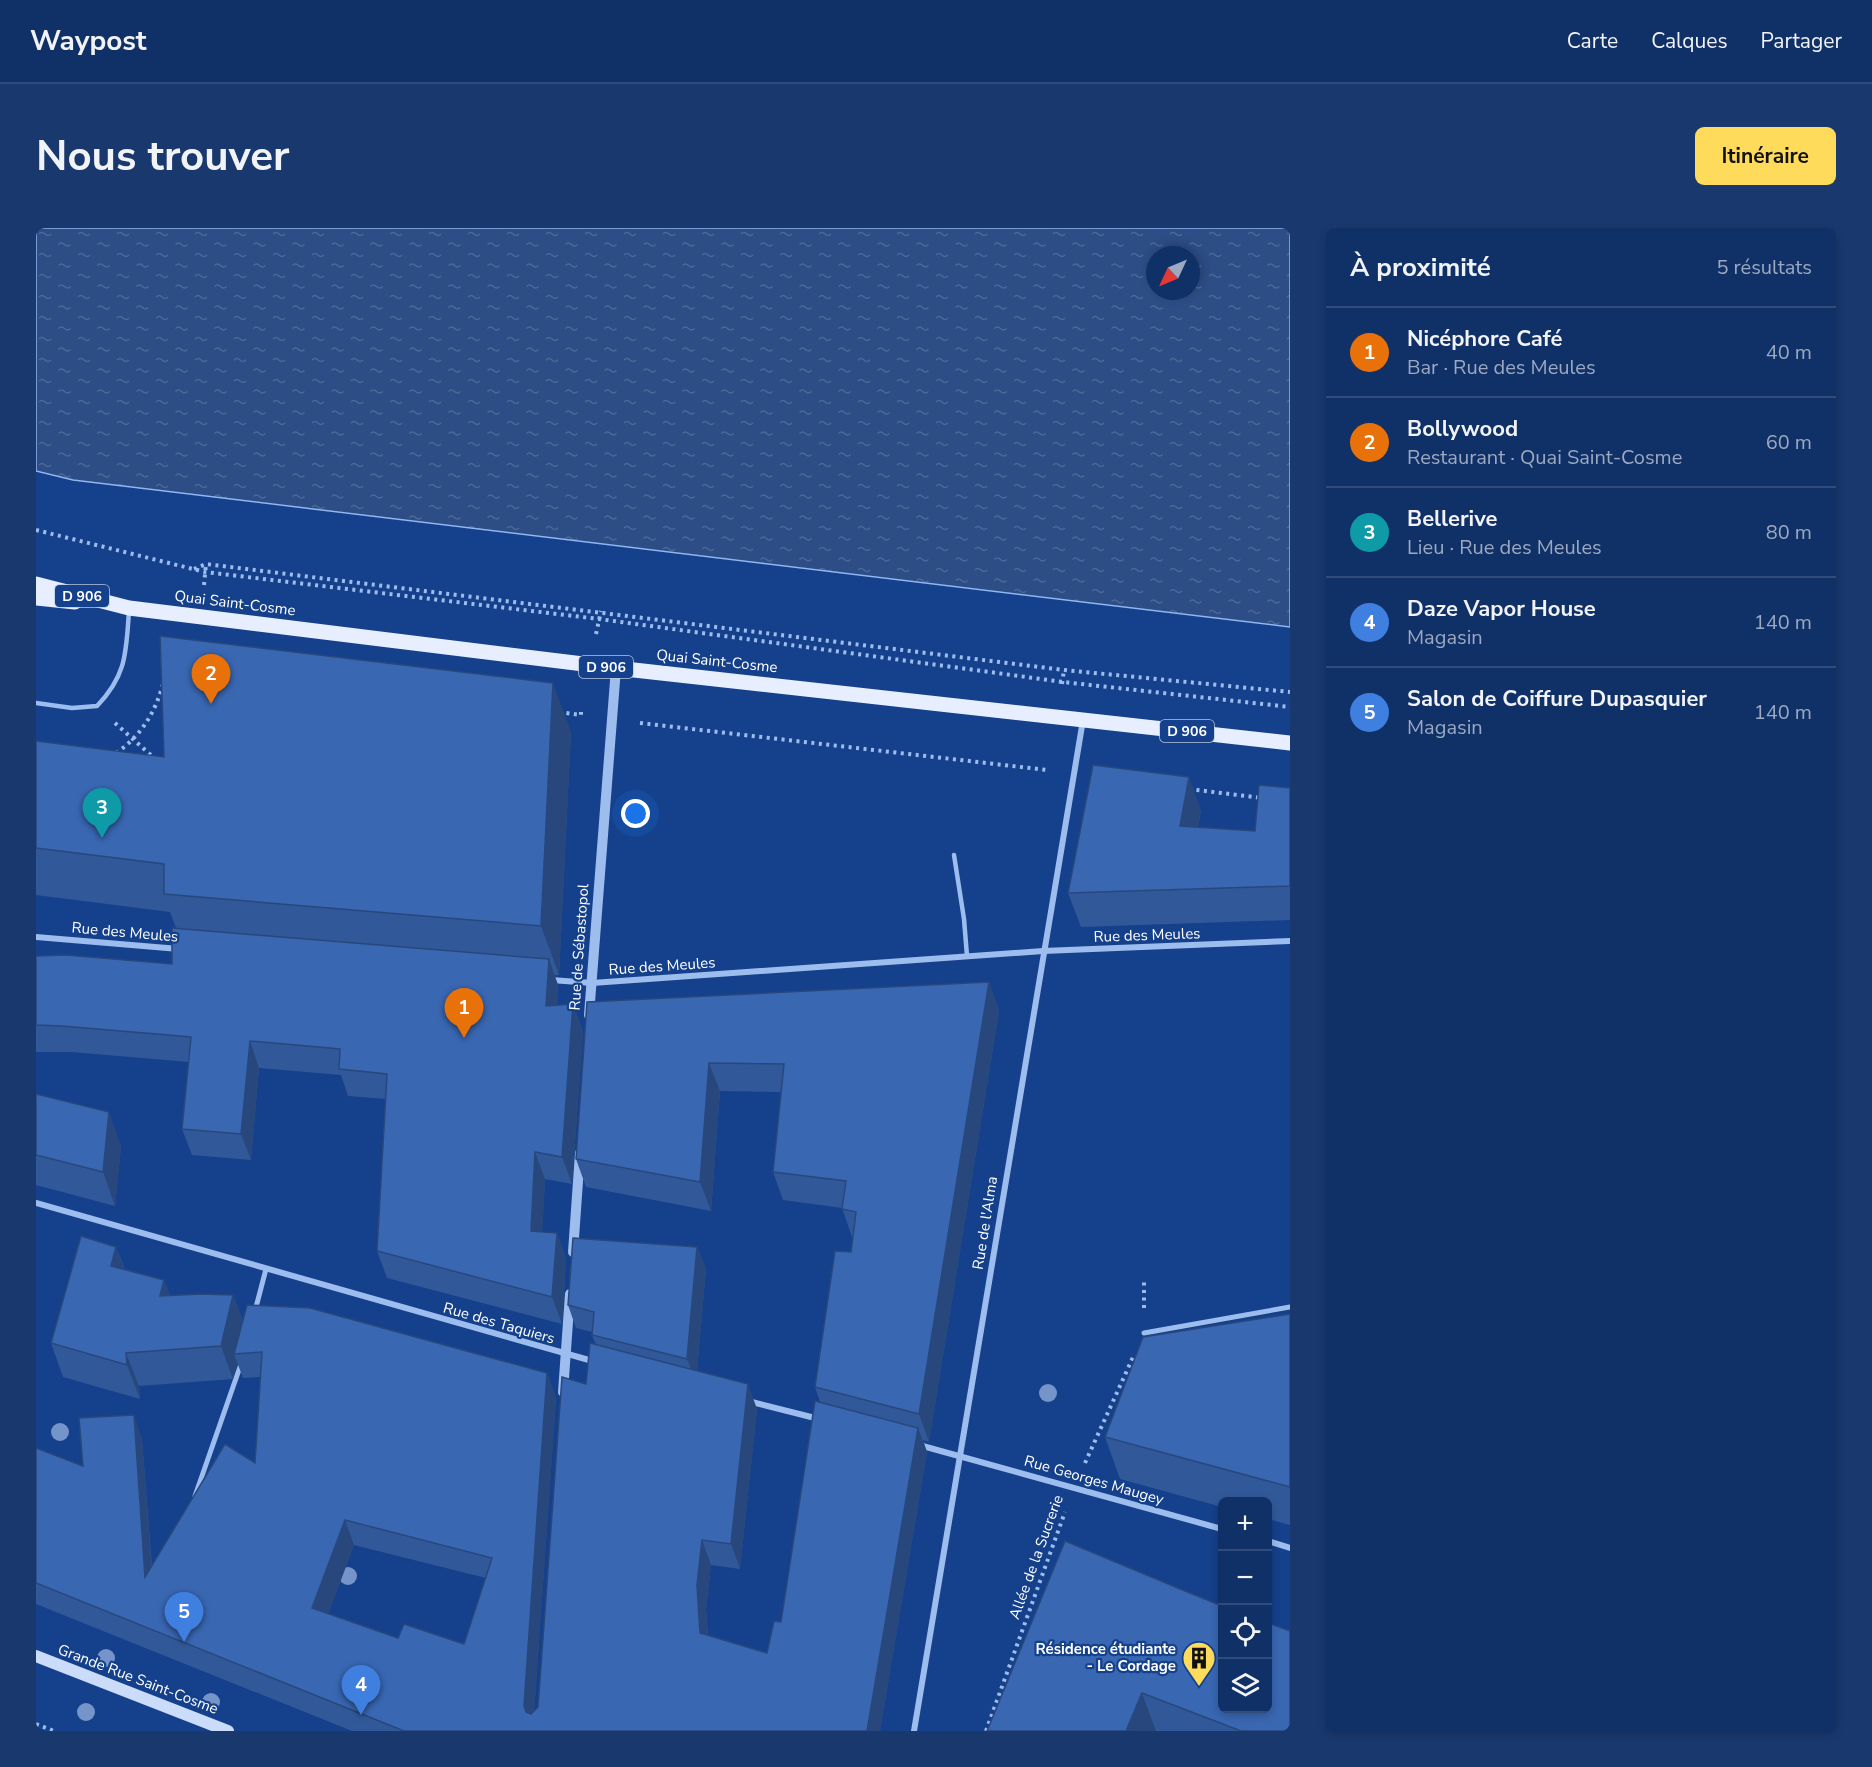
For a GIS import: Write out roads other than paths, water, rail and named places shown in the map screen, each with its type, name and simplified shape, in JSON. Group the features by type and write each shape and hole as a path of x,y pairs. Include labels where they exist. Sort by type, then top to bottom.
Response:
{"main road":[{"name":"Quai Saint-Cosme","path":"36,584 129,608 616,668 1290,743"},
{"name":"D 906","path":"36,598 129,608"},
{"name":"Grande Rue Saint-Cosme","path":"37,1660 228,1731"}],"street":[{"name":"Rue de Sébastopol","path":"588,1031 616,668"},
{"name":"Rue de l'Alma","path":"914,1731 1083,719"},
{"name":"Rue des Meules","path":"36,937 192,950"},
{"name":"Rue des Meules","path":"546,980 591,983 1043,951 1290,941"},
{"path":"572,1258 581,1139"},
{"name":"Rue des Taquiers","path":"36,1203 608,1365"},
{"path":"253,1318 266,1269"},
{"path":"562,1401 571,1282"},
{"path":"1144,1333 1290,1307"},
{"path":"193,1502 242,1361"},
{"path":"735,1398 827,1421"},
{"path":"908,1442 959,1455"},
{"name":"Rue Georges Maugey","path":"959,1455 1218,1527"},
{"path":"1272,1542 1290,1548"}],"lane":[{"path":"36,703 72,708 97,706 114,688 123,667 129,608"},
{"path":"954,855 967,956"}],"water":[{"path":"36,228 1290,228 1290,627 73,480 36,471"}],"place":[{"name":"Bollywood","path":"211,704"},
{"name":"Bellerive","path":"102,838"},
{"name":"Nicéphore Café","path":"464,1038"},
{"name":"Salon de Coiffure Dupasquier","path":"184,1642"},
{"name":"Résidence étudiante - Le Cordage","path":"1199,1687"},
{"name":"Daze Vapor House","path":"361,1715"}]}
